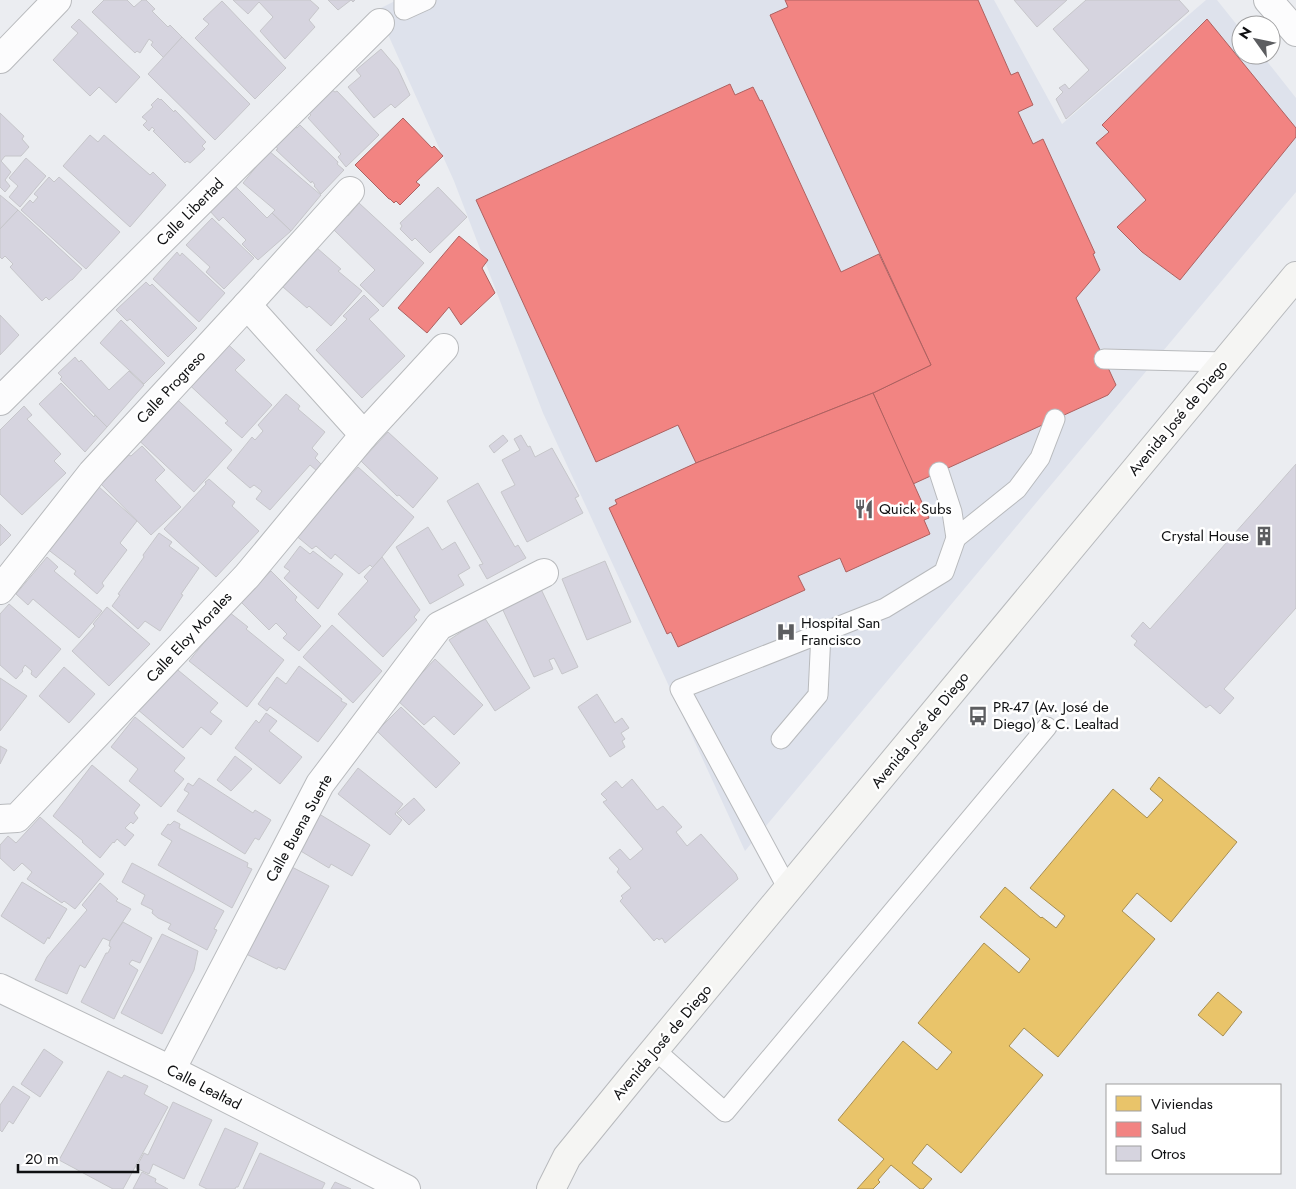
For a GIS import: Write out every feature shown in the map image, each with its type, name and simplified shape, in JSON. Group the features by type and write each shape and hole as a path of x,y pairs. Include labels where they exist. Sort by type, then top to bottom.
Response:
{"street":[{"path":"0,59 57,0"},
{"path":"1268,0 1296,32"},
{"name":"Calle Libertad","path":"0,401 380,23"},
{"name":"Calle Progreso","path":"0,590 92,473 350,191"},
{"name":"Avenida José de Diego","path":"551,1189 567,1157 1296,276"},
{"path":"247,305 364,435"},
{"name":"Calle Eloy Morales","path":"0,819 17,818 234,590 364,435 444,348"},
{"name":"Calle Buena Suerte","path":"172,1070 320,784 439,626 544,573"},
{"name":"Calle Lealtad","path":"0,988 172,1070 406,1189"}],"lane":[{"path":"404,0 404,10 426,0"},
{"path":"1104,359 1225,362"},
{"path":"956,538 1017,489 1040,458 1055,419"},
{"path":"788,889 680,688 885,608 944,572 956,538 952,512 939,472"},
{"path":"781,739 818,695 821,634"},
{"path":"655,1050 726,1112 1047,727"}],"shaded area":[{"name":"Hospital San Francisco","path":"397,0 994,0 1062,124 1206,0 1217,0 1231,18 1231,65 1270,65 1296,98 1296,192 745,851 543,413 454,181 377,10"}],"building: Viviendas":[{"path":"1159,777 1237,842 1171,922 1137,893 1122,911 1155,939 1058,1057 1024,1028 1009,1046 1043,1075 961,1173 927,1144 912,1163 932,1179 923,1189 920,1189 891,1165 873,1189 857,1189 884,1159 838,1120 903,1041 937,1070 952,1052 918,1023 984,943 1019,973 1030,959 980,917 1005,887 1041,918 1056,928 1065,916 1030,888 1113,789 1147,818 1163,800 1150,789"},
{"path":"1218,992 1242,1012 1223,1036 1198,1015"}],"building: Salud":[{"path":"785,0 978,0 1011,75 1018,72 1033,105 1018,112 1033,144 1043,139 1095,253 1093,254 1100,270 1076,298 1116,385 1108,395 913,484 873,393 931,365 770,15 788,7"},
{"path":"1207,19 1231,48 1231,65 1245,65 1296,128 1296,137 1180,280 1142,252 1117,227 1146,200 1096,143 1109,132 1102,125"},
{"path":"730,84 735,95 753,87 760,101 762,100 841,272 879,254 931,365 873,393 696,463 678,425 596,462 476,200"},
{"path":"403,118 432,148 434,146 443,156 416,182 420,185 400,205 396,201 394,203 389,199 355,165"},
{"path":"459,236 488,260 482,268 495,293 461,325 449,307 427,333 398,308"},
{"path":"873,393 929,518 924,520 930,534 846,572 840,558 798,576 805,590 678,647 671,632 667,634 609,508 617,504 615,500 696,463"}],"building: Otros":[{"path":"104,0 127,0 134,7 142,0 146,0 155,9 152,11 168,27 170,25 182,37 164,58 151,45 153,42 149,39 140,53 137,51 135,53 92,12"},
{"path":"233,0 310,0 319,8 309,20 315,27 285,59 260,31 273,17 259,2 248,14"},
{"path":"328,0 351,0 338,10"},
{"path":"1014,0 1067,0 1037,27"},
{"path":"1086,0 1179,0 1189,11 1066,119 1056,99 1063,92 1059,88 1065,84 1069,89 1089,70 1053,29"},
{"path":"222,1 286,68 255,99 195,38 209,24 203,19"},
{"path":"79,19 140,77 116,103 99,87 90,96 53,60 78,33 71,27"},
{"path":"182,37 250,104 215,140 148,74"},
{"path":"381,49 398,69 410,95 395,108 391,104 374,118 348,87 361,76 356,70"},
{"path":"332,90 337,91 379,135 346,167 338,157 341,154 308,118 311,115 308,112"},
{"path":"158,98 174,112 175,110 206,142 202,146 205,149 190,163 187,161 185,163 153,131 155,130 152,127 149,131 143,125 147,121 142,117 153,107 151,105"},
{"path":"0,113 24,136 22,139 29,147 21,156 5,156 1,161 11,172 5,180 10,186 5,192 0,187"},
{"path":"300,125 344,170 321,194 312,181 311,183 276,150 278,149 275,145 294,126 297,128"},
{"path":"90,135 98,142 104,135 150,175 153,172 166,185 130,227 63,166"},
{"path":"269,151 321,195 291,231 272,213 275,210 243,183"},
{"path":"26,158 46,176 20,207 9,197 18,186 9,178"},
{"path":"49,177 54,182 59,177 120,232 86,269 21,210 30,200 33,203 38,197 34,194"},
{"path":"235,186 267,218 272,213 291,231 258,260 242,244 246,240 223,217 219,221 209,210"},
{"path":"438,187 467,217 430,253 415,238 412,241 400,229 402,226 400,223"},
{"path":"0,195 18,210 0,229"},
{"path":"359,203 424,263 383,307 360,285 375,270 334,230 336,227 332,224 343,212 348,216"},
{"path":"18,210 82,269 49,300 46,297 42,301 10,267 13,264 5,256 2,259 0,257 0,229"},
{"path":"212,218 254,258 224,289 206,272 210,267 186,245"},
{"path":"309,241 341,269 338,271 362,291 331,326 275,280"},
{"path":"177,252 180,256 182,253 225,293 199,322 153,279"},
{"path":"146,282 150,286 152,284 197,328 168,357 130,319 127,321 116,310"},
{"path":"364,295 379,310 369,319 405,356 362,398 316,350 347,319 343,316"},
{"path":"0,315 19,335 0,355"},
{"path":"121,320 165,363 144,384 100,343"},
{"path":"221,338 245,360 235,370 272,405 242,438 225,423 228,421 182,378"},
{"path":"75,357 79,362 81,360 109,390 129,371 144,385 107,427 60,379 62,377 58,373"},
{"path":"61,383 94,417 95,415 107,427 85,452 39,404"},
{"path":"169,392 232,450 194,492 131,433"},
{"path":"286,394 300,406 298,409 325,432 312,448 318,454 315,458 322,465 317,471 310,465 270,510 256,499 262,491 254,485 250,488 227,468 252,437 255,440 263,431 258,425"},
{"path":"24,406 32,415 27,419 61,454 54,461 66,473 22,515 0,494 0,430"},
{"path":"388,432 438,478 413,508 399,495 397,496 361,461"},
{"path":"503,435 508,441 494,453 489,446"},
{"path":"521,435 528,447 530,446 535,457 552,448 579,496 575,498 583,513 527,542 501,492 515,485 502,460 520,450 514,439"},
{"path":"142,446 165,470 155,480 181,507 151,535 100,483 129,455 131,456"},
{"name":"Crystal House","path":"1296,464 1296,608 1224,689 1234,698 1220,714 1210,705 1206,708 1134,645 1137,641 1131,636 1143,622 1150,629"},
{"path":"358,467 414,517 373,568 370,565 359,574 335,554 331,559 316,546 312,549 294,534 313,517"},
{"path":"209,479 235,502 232,506 259,531 216,577 164,529"},
{"path":"478,483 515,547 518,545 526,558 487,579 479,565 483,564 447,501"},
{"path":"98,486 137,521 120,543 127,550 102,583 104,586 97,594 74,574 76,571 42,545"},
{"path":"0,524 11,535 0,546"},
{"path":"428,527 442,550 455,542 470,568 458,575 464,585 430,604 396,547"},
{"path":"159,533 172,542 169,546 199,568 181,594 183,595 160,631 145,621 138,629 112,606 120,595 118,594 144,557 143,555"},
{"path":"300,546 310,554 313,551 343,574 318,609 284,578 290,571 284,567"},
{"path":"47,557 58,567 54,571 102,611 79,638 33,599 28,605 16,594"},
{"path":"382,557 420,610 414,617 417,620 383,657 338,614 368,581 364,577"},
{"path":"605,561 631,622 587,640 562,579"},
{"path":"271,571 297,597 295,600 321,626 299,651 283,638 287,634 276,623 269,630 241,602"},
{"path":"541,589 578,667 562,674 554,658 549,660 553,669 534,677 502,608"},
{"path":"9,604 61,649 36,678 25,665 23,671 16,679 0,665 0,614"},
{"path":"107,607 150,644 109,686 72,651 95,626 93,624"},
{"path":"229,612 248,627 246,629 284,660 247,707 189,661"},
{"path":"484,617 530,688 495,711 449,640"},
{"path":"332,625 382,671 353,703 303,657"},
{"path":"435,659 483,705 454,735 434,716 424,725 397,700"},
{"path":"173,666 218,703 210,712 222,721 211,735 201,727 183,748 137,709"},
{"path":"299,666 347,704 318,742 270,707 267,711 258,704 277,677 286,684"},
{"path":"64,667 95,694 69,723 39,696"},
{"path":"0,678 27,696 0,731"},
{"path":"597,694 615,723 622,718 629,728 621,733 625,739 622,741 625,747 610,757 578,707"},
{"path":"401,707 460,763 436,788 377,731"},
{"path":"266,713 277,721 269,731 302,757 280,784 235,748 256,720 259,723"},
{"path":"135,717 185,758 174,771 184,779 161,807 129,781 138,769 111,747"},
{"path":"0,746 7,750 0,764"},
{"path":"235,756 252,769 231,791 217,780"},
{"path":"92,765 140,805 134,813 138,818 133,824 131,822 125,828 134,835 125,846 117,839 100,858 53,816"},
{"path":"358,768 403,804 395,814 402,820 390,835 338,794"},
{"path":"199,778 253,813 255,810 271,820 259,840 255,838 245,854 177,811 189,793 184,790 188,783 193,786"},
{"path":"632,779 657,810 663,806 682,827 676,832 687,846 701,834 736,874 738,879 665,943 662,938 659,940 657,938 654,941 620,901 623,898 621,896 631,888 617,872 619,869 609,858 620,849 630,860 643,849 603,802 607,800 601,794 616,781 622,788"},
{"path":"414,798 425,810 409,825 397,813"},
{"path":"316,812 370,845 352,876 331,864 329,868 294,847"},
{"path":"40,817 104,874 75,909 64,901 62,903 27,879 32,872 22,863 14,871 0,858 0,845 8,836 16,843"},
{"path":"174,821 180,824 179,828 248,863 247,867 252,869 232,908 158,865 172,841 161,834 168,824 170,825"},
{"path":"132,863 224,911 214,929 217,930 207,950 168,929 171,924 158,918 152,913 153,910 141,904 145,895 122,882"},
{"path":"286,864 329,886 285,970 278,967 277,969 242,952"},
{"path":"22,882 67,909 44,944 1,916"},
{"path":"100,883 118,899 116,901 131,909 110,941 103,938 85,968 80,965 67,994 35,980 47,957 87,910 82,905"},
{"path":"123,922 152,938 140,963 132,960 129,964 138,970 114,1019 81,1002 106,953 108,953 111,947 109,946 110,941"},
{"path":"162,934 198,951 194,970 162,1034 121,1013"},
{"path":"44,1049 63,1062 40,1097 21,1084"},
{"path":"108,1071 122,1078 124,1075 148,1086 144,1094 168,1107 123,1189 113,1189 59,1160"},
{"path":"13,1086 30,1097 13,1124 9,1121 2,1132 0,1130 0,1105"},
{"path":"173,1102 212,1120 184,1179 153,1164 149,1174 136,1168 144,1153 148,1155"},
{"path":"225,1128 258,1143 238,1187 235,1189 207,1189 199,1185"},
{"path":"260,1153 325,1183 322,1189 243,1189"},
{"path":"142,1172 156,1179 155,1182 168,1189 133,1189"},
{"path":"335,1182 351,1189 331,1189"}],"place":[{"name":"Quick Subs","path":"864,509"},
{"name":"Crystal House","path":"1264,536"},
{"name":"Hospital San Francisco","path":"786,632"},
{"name":"PR-47 (Av. José de Diego) & C. Lealtad","path":"978,716"}]}
